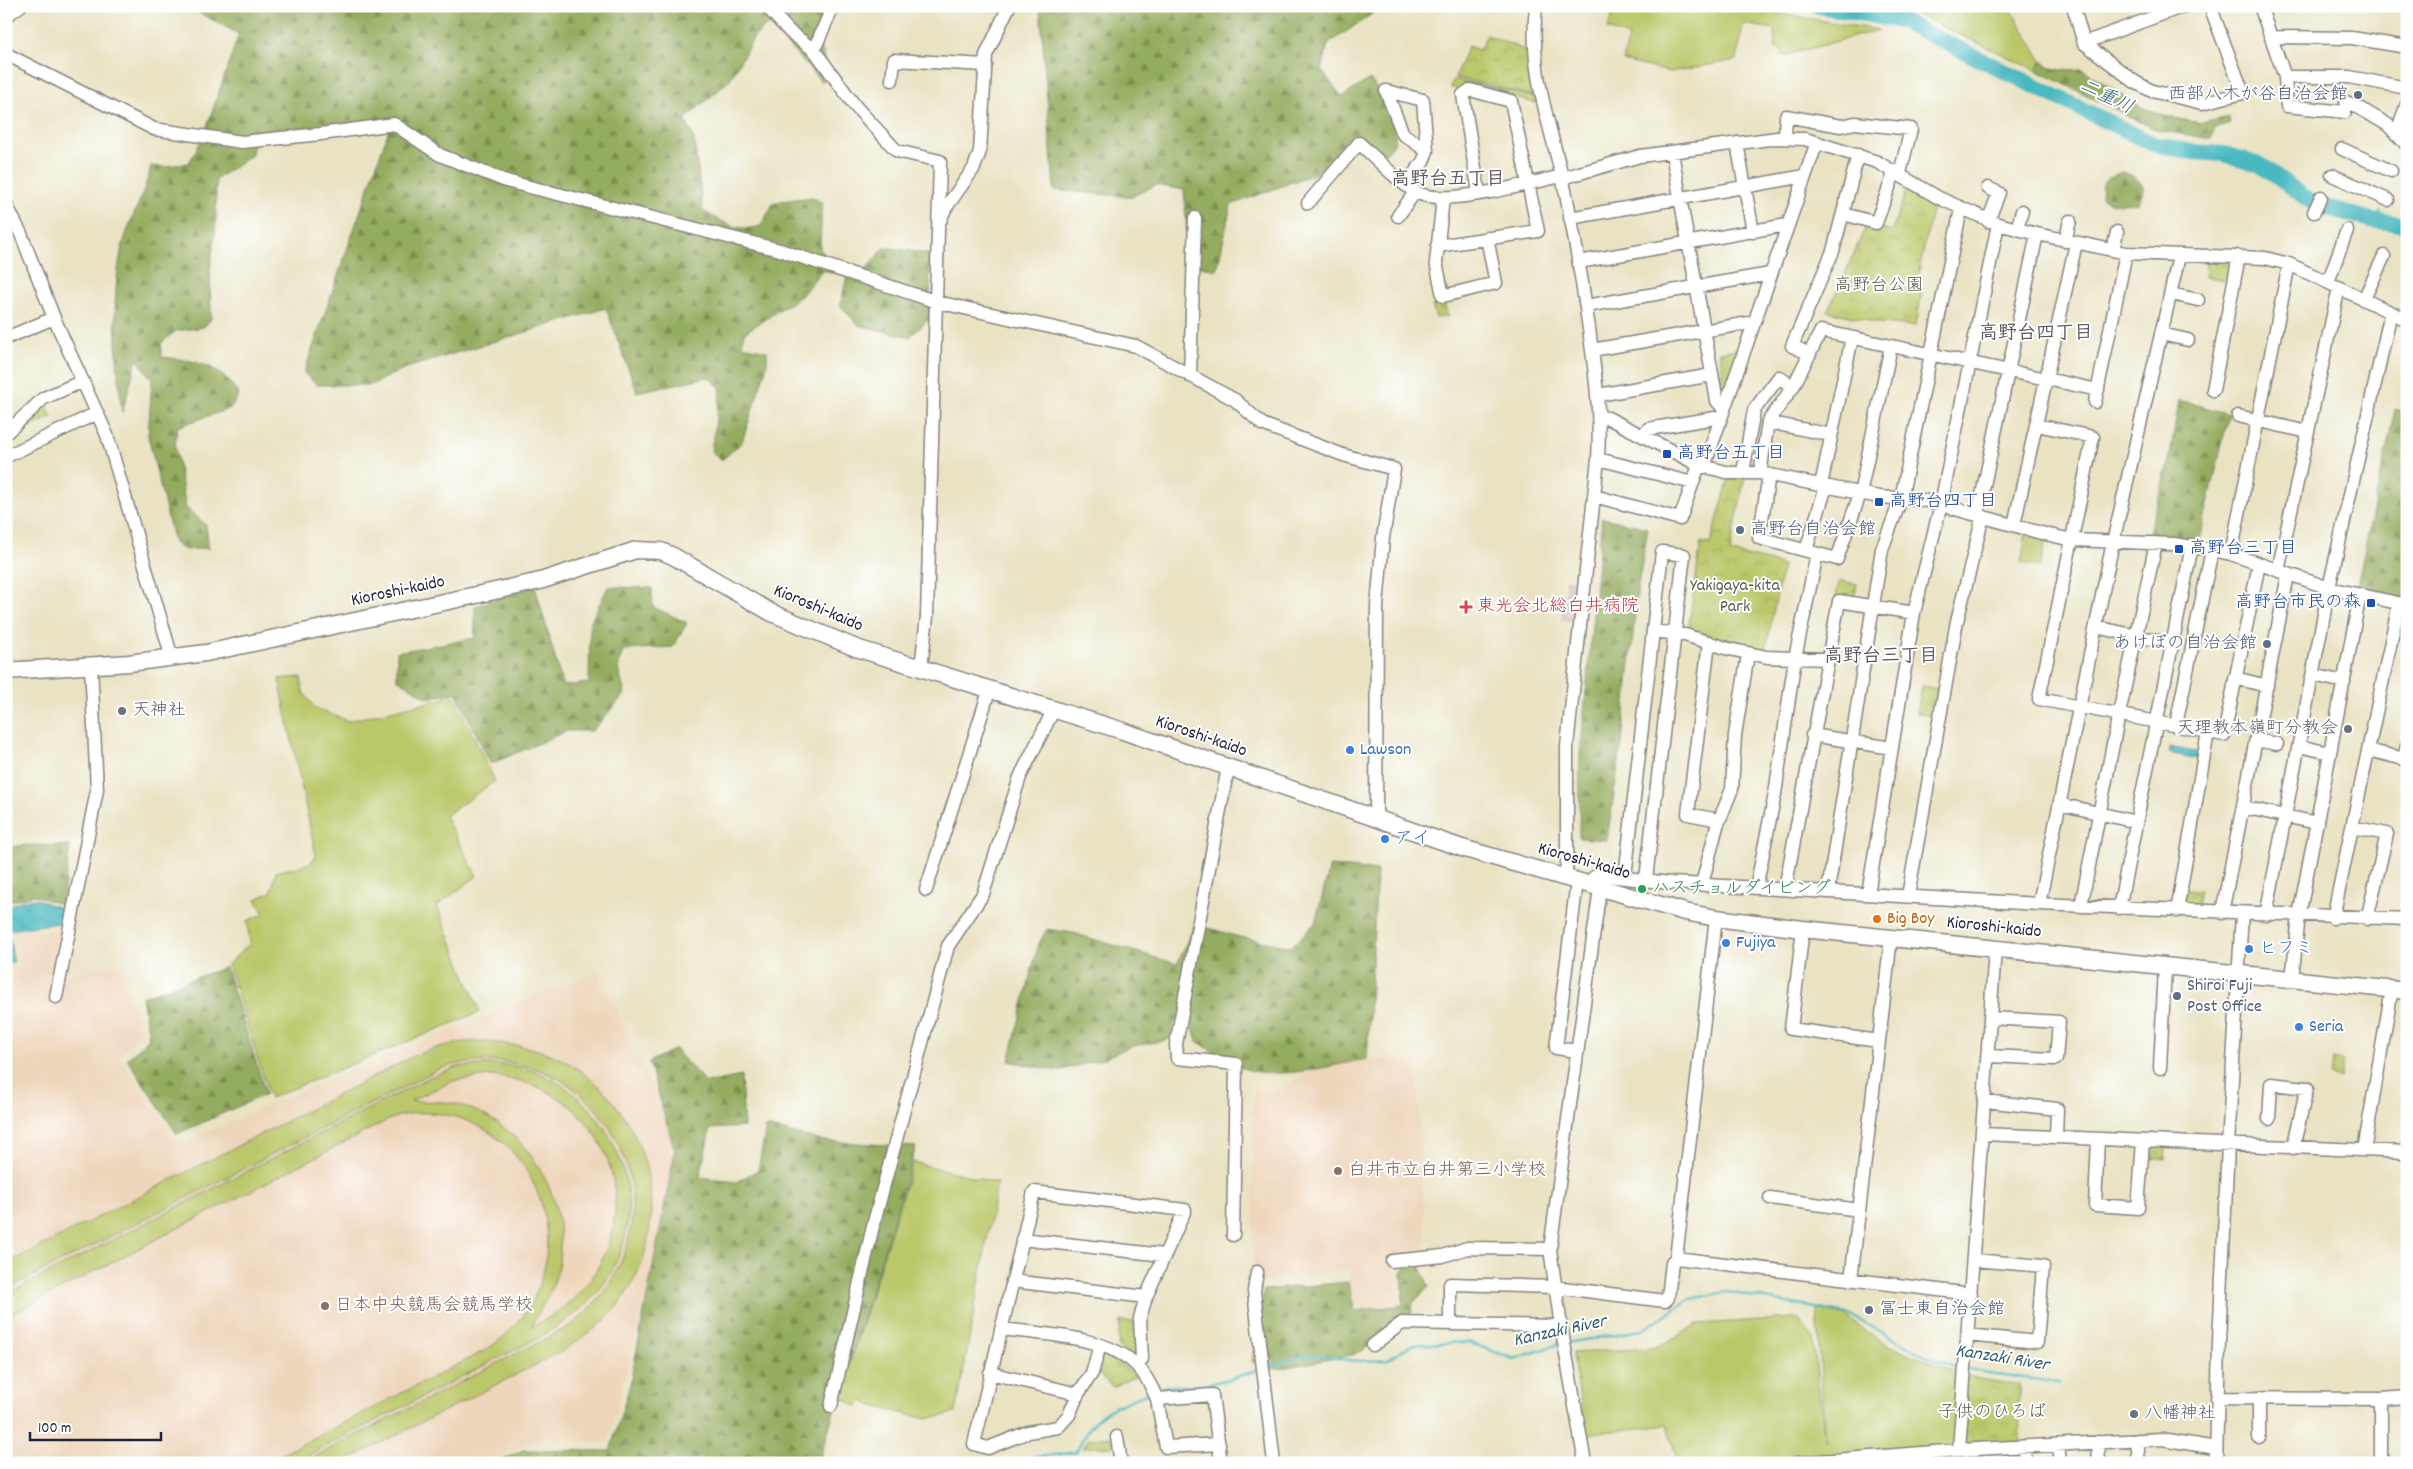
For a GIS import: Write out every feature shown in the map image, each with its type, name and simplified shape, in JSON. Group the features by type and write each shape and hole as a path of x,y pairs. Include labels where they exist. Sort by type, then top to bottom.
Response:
{"main road":[{"name":"Kioroshi-kaido","path":"6,671 172,658 265,642 540,581 620,554 649,549 673,556 793,624 856,648 1054,709 1462,848 1716,918 1803,929 2400,990"}],"street":[{"path":"6,16 20,6"},
{"path":"766,6 790,32 814,50 856,107 897,151 940,161 927,616 921,668"},
{"path":"814,50 834,6"},
{"path":"937,228 945,209 974,168 980,151 986,55 1009,6"},
{"path":"1536,6 1533,46 1538,81 1562,177 1579,262 1598,395 1599,417 1598,459 1567,746 1567,863 1584,883 1576,1051 1550,1249 1561,1326 1585,1463"},
{"path":"2072,6 2084,43 2135,82 2152,91 2202,103 2244,92 2210,6"},
{"path":"2084,43 2184,6"},
{"path":"2260,6 2285,77 2287,106 2358,106 2388,125 2407,145"},
{"path":"2271,37 2352,38 2407,46"},
{"path":"6,54 154,128 242,142 394,124 440,155 506,181 780,250 937,302 1136,346 1235,400 1262,424 1343,455 1394,469 1383,538 1377,606 1376,818"},
{"path":"892,80 894,60 986,65"},
{"path":"2285,77 2349,77 2407,88"},
{"path":"1437,246 1538,232 1511,101 1470,90 1463,95 1479,192"},
{"path":"1398,216 1427,151 1423,100 1386,91 1403,134 1427,151"},
{"path":"2396,134 2407,104"},
{"path":"1785,137 1786,116 1841,126 1855,123 1911,129 1898,172 1876,223 1844,214"},
{"path":"1308,203 1359,143 1410,188 1431,198 1443,198 1562,177 1640,156 1785,137 1817,142 1877,162 1898,172 1939,198 1993,222 2070,242 2126,253 2265,258 2289,264 2407,320"},
{"path":"1594,496 1680,519 1692,483 1702,466 1722,413 1817,142"},
{"path":"1737,143 1753,232"},
{"path":"2342,149 2391,171"},
{"path":"1672,153 1712,375 1717,401 1722,413"},
{"path":"1810,354 1792,346 1833,251 1858,155"},
{"path":"2332,174 2388,200"},
{"path":"1570,218 1805,176"},
{"path":"1868,894 1914,612 1941,504 1970,363 1999,193 1988,188"},
{"path":"2314,212 2321,197"},
{"path":"1443,198 1436,262 1443,296 1496,283 1487,238"},
{"path":"6,204 21,234 54,318 107,435 172,658"},
{"path":"1828,891 1882,550 1901,498 1961,209"},
{"path":"2017,229 2022,211"},
{"path":"1190,376 1195,218"},
{"path":"2014,525 2046,379 2070,242 2070,222"},
{"path":"1579,262 1787,225"},
{"path":"2222,913 2267,686 2283,573 2334,285 2348,230"},
{"path":"2113,250 2117,232"},
{"path":"1908,896 1931,755 1957,621 1981,515 2008,371 2037,234"},
{"path":"1891,346 1860,494 1837,559 1759,538 1768,422 1793,387 1821,331 2046,379 2096,396 2126,253"},
{"path":"2039,904 2112,542 2179,256"},
{"path":"2213,390 2240,256"},
{"path":"2364,299 2384,256"},
{"path":"2231,554 2289,264"},
{"path":"1586,306 1770,274"},
{"path":"2171,294 2198,300"},
{"path":"2266,915 2329,588 2391,312"},
{"path":"6,338 54,318"},
{"path":"1592,350 1754,322"},
{"path":"2161,334 2188,340"},
{"path":"1756,888 1775,794 1811,552 1824,486 1831,436 1852,338"},
{"path":"1598,395 1712,375"},
{"path":"1743,472 1754,410 1779,378 1793,387"},
{"path":"6,433 44,398 83,381"},
{"path":"1642,435 1648,429 1722,413"},
{"path":"6,455 98,414"},
{"path":"2238,416 2308,432"},
{"path":"1599,417 1608,418 1702,466 1730,473 1764,474 1860,494 1941,504 2073,540 2192,546 2231,554 2329,588 2403,604 2368,750 2333,918"},
{"path":"1768,422 1831,436"},
{"path":"2037,425 2093,436 2039,698 2224,735 2259,564"},
{"path":"1598,459 1692,483"},
{"path":"2081,906 2119,714 2156,543"},
{"path":"2119,908 2192,546"},
{"path":"2176,726 2212,550"},
{"path":"1625,877 1662,552 1684,555 1646,879"},
{"path":"2292,979 2300,916 2360,595"},
{"path":"1784,889 1839,601 1914,612"},
{"path":"2096,627 2173,644"},
{"path":"1653,631 1675,633 1748,654 1827,659"},
{"path":"1709,642 1688,814 1720,820"},
{"path":"1702,884 1720,820 1732,789 1735,735 1748,654"},
{"path":"56,998 97,790 91,665"},
{"path":"2312,675 2344,682"},
{"path":"2236,678 2267,686"},
{"path":"926,890 990,688"},
{"path":"831,1406 874,1222 948,946 983,894 1020,777 1054,709"},
{"path":"2178,911 2208,732"},
{"path":"1812,735 1892,748"},
{"path":"2256,740 2277,744"},
{"path":"2299,746 2330,754"},
{"path":"2368,750 2404,759 2407,746"},
{"path":"1228,767 1176,1044 1177,1058 1236,1064 1233,1235"},
{"path":"2060,804 2136,822"},
{"path":"2243,807 2317,823"},
{"path":"2352,827 2387,834 2367,919"},
{"path":"1584,883 1598,875 1756,888 2178,911 2367,919 2406,915"},
{"path":"1576,1051 1556,1048 1584,883"},
{"path":"2216,1463 2228,1145 2242,914"},
{"path":"1450,1323 1450,1284 1555,1287 1665,1301 1668,1298 1672,1262 1676,1258 1716,918"},
{"path":"1803,929 1791,1029 1879,1041"},
{"path":"1851,1280 1891,938"},
{"path":"1952,1455 1968,1335 1995,948"},
{"path":"2160,1068 2165,966"},
{"path":"2364,1150 2400,990"},
{"path":"1988,1056 2056,1059 2059,1022 1991,1018"},
{"path":"2269,1119 2271,1084 2307,1088 2293,1148"},
{"path":"1985,1101 2057,1109 2056,1137"},
{"path":"1983,1134 2407,1152"},
{"path":"2098,1139 2095,1205 2138,1208 2143,1141"},
{"path":"1100,1345 1092,1373 1078,1394 1069,1415 1058,1427 1028,1432 988,1448 974,1444 1034,1192 1185,1210 1163,1255 1146,1297 1140,1318 1142,1359 1137,1365"},
{"path":"1770,1198 1859,1210"},
{"path":"1022,1239 1163,1255"},
{"path":"1392,1261 1443,1256 1467,1248 1550,1249"},
{"path":"1676,1258 1971,1294"},
{"path":"1968,1335 2037,1342 2043,1266 1974,1260"},
{"path":"1257,1272 1254,1291 1274,1463"},
{"path":"1012,1280 1146,1297"},
{"path":"1373,1345 1402,1323 1561,1326"},
{"path":"1001,1329 1056,1336 1100,1345 1118,1352 1137,1365 1149,1382 1157,1399 1166,1447 1219,1444"},
{"path":"990,1372 1078,1394"},
{"path":"1157,1399 1212,1395 1221,1463"},
{"path":"2217,1398 2381,1399 2407,1397"},
{"path":"2259,1398 2259,1438"},
{"path":"2381,1399 2381,1463"},
{"path":"1117,1437 1121,1463"},
{"path":"1797,1463 1952,1455 2024,1447 2162,1439 2216,1448"},
{"path":"2137,1440 2138,1463"},
{"path":"2098,1442 2099,1463"},
{"path":"2058,1445 2060,1463"},
{"path":"2024,1447 2025,1463"}],"shaded area":[{"path":"1566,579 1577,580 1573,621 1561,620"},
{"name":"日本中央競馬会競馬学校","path":"64,926 51,977 119,965 142,1032 119,1056 178,1144 338,1075 598,971 679,1145 676,1177 608,1444 547,1436 488,1463 6,1463 6,968 17,966 11,933"},
{"name":"白井市立白井第三小学校","path":"1416,1059 1426,1252 1392,1258 1400,1304 1357,1309 1348,1269 1253,1284 1253,1089 1280,1090 1312,1069 1312,1060"}],"green space":[{"path":"186,6 360,6 375,15 397,12 399,6 827,6 812,37 823,52 827,77 822,82 768,24 754,37 729,81 685,119 694,139 703,211 731,225 753,228 761,226 774,202 812,197 822,203 820,249 831,261 866,269 885,247 928,254 932,316 910,337 858,325 840,305 847,276 822,270 801,296 744,333 742,346 767,351 767,365 742,442 722,460 711,451 721,389 709,377 637,392 606,308 403,369 371,385 317,385 304,373 388,132 379,121 255,132 252,155 216,179 216,224 210,270 211,319 204,327 176,331 161,343 162,357 206,365 223,376 239,394 231,408 177,427 175,445 186,508 206,525 209,548 185,550 174,543 148,436 152,379 137,359 122,413 115,312 121,252 127,231 145,188 151,166 163,167 189,163 204,135 239,34"},
{"path":"1040,6 1365,6 1372,14 1328,44 1322,71 1342,97 1370,79 1392,118 1395,127 1394,143 1380,157 1358,138 1333,167 1231,205 1217,270 1189,264 1184,190 1156,185 1131,197 1054,190"},
{"path":"1602,6 1732,6 1879,30 1783,56 1780,48 1775,48 1774,29 1743,24 1737,60 1670,72 1623,61 1629,36 1607,29 1615,9"},
{"path":"1889,6 2009,6 2042,61 2036,70 1906,10"},
{"path":"1487,35 1527,51 1534,96 1455,77 1468,46 1479,50"},
{"path":"2042,61 2049,67 2059,70 2082,69 2141,107 2169,117 2201,123 2229,117 2230,123 2214,128 2212,139 2157,130 2036,70"},
{"path":"1454,79 1534,97 1535,103 1467,85 1462,91 1450,87"},
{"path":"2123,172 2136,178 2144,189 2138,202 2119,204 2101,197 2102,183 2109,177"},
{"name":"高野台公園","path":"1909,182 1934,202 1915,289 1922,291 1916,326 1878,323 1828,311 1867,224 1892,231"},
{"path":"2231,259 2231,281 2205,277 2206,260"},
{"path":"1444,303 1448,316 1436,318 1432,305"},
{"path":"1742,348 1724,399 1720,399 1716,375 1723,372 1719,352"},
{"path":"2179,400 2229,414 2199,543 2148,536 2170,457"},
{"path":"45,403 52,417 32,426 27,418"},
{"path":"2395,409 2407,412 2407,590 2405,600 2356,590"},
{"name":"Yakigaya-kita Park","path":"1745,477 1730,552 1783,565 1765,653 1688,631 1701,542 1710,544 1729,479"},
{"path":"1602,518 1648,528 1638,585 1622,741 1607,840 1579,838 1580,756"},
{"path":"2026,533 2046,539 2040,567 2021,563"},
{"path":"1839,581 1857,584 1854,601 1836,598"},
{"path":"535,586 563,686 589,683 590,623 608,587 652,588 653,607 687,623 673,647 623,650 618,669 625,694 592,731 567,731 491,764 456,693 428,698 397,679 397,652 475,638 475,606"},
{"path":"301,677 303,692 315,708 348,721 454,696 495,781 445,816 477,876 437,906 480,1012 270,1098 228,964 250,943 247,921 264,914 256,899 271,892 276,872 310,863 316,856 279,679"},
{"path":"1922,686 1939,689 1934,716 1917,713"},
{"path":"26,845 70,846 62,905 34,895 6,902 6,848"},
{"path":"1330,866 1377,871 1367,1059 1299,1072 1265,1073 1248,1070 1233,1064 1197,1041 1191,1021 1177,1017 1168,1040 1132,1046 1102,1059 1058,1071 1009,1061 1038,945 1047,929 1073,933 1177,964 1195,924 1236,936 1291,947 1315,923"},
{"path":"2185,889 2200,890 2197,906 2187,906 2183,901"},
{"path":"226,967 266,1094 177,1134 127,1059 149,1038 142,997"},
{"path":"478,1041 522,1046 553,1055 593,1081 618,1108 636,1139 647,1172 651,1208 647,1243 635,1277 615,1309 603,1322 559,1353 341,1463 302,1463 570,1326 610,1283 629,1235 631,1185 616,1139 588,1101 547,1073 497,1061 439,1069 6,1290 6,1264 414,1056 461,1042"},
{"path":"675,1049 706,1083 741,1076 744,1127 710,1129 700,1177 736,1182 758,1170 766,1127 824,1141 916,1147 820,1457 837,1463 714,1463 705,1458 670,1463 496,1463 523,1450 610,1451 630,1385 675,1151 649,1062"},
{"path":"2333,1060 2344,1062 2340,1078 2330,1076"},
{"path":"490,1064 514,1066 528,1069 555,1081 579,1099 599,1120 614,1145 624,1173 628,1202 626,1231 611,1273 585,1305 564,1322 540,1337 293,1463 265,1463 484,1351 498,1341 522,1318 531,1303 542,1277 547,1250 545,1222 538,1195 526,1171 509,1149 488,1131 462,1119 434,1113 406,1114 388,1120 6,1317 6,1294 430,1077 458,1067","holes":["490,1076 539,1087 576,1111 601,1144 614,1183 613,1224 600,1264 573,1299 531,1327 554,1283 560,1249 559,1223 553,1197 542,1173 527,1151 509,1132 488,1117 456,1104 410,1101 453,1081"]},
{"path":"2151,1145 2162,1145 2166,1149 2165,1159 2147,1159 2146,1149"},
{"path":"913,1162 997,1183 956,1413 926,1419 869,1405 863,1401 857,1407 834,1392 846,1375"},
{"path":"1419,1263 1429,1287 1413,1303 1411,1315 1362,1351 1352,1355 1277,1369 1252,1362 1264,1290 1348,1282 1355,1311 1403,1305 1402,1270"},
{"path":"1817,1309 1847,1316 1867,1333 1899,1350 1961,1374 1957,1387 1959,1389 1955,1441 1949,1448 1826,1457 1823,1452 1820,1452 1815,1458 1744,1463 1678,1463 1667,1425 1586,1434 1572,1353 1652,1348 1665,1344 1698,1324 1793,1318 1799,1319 1813,1338 1825,1442"},
{"path":"1120,1321 1134,1322 1136,1358 1118,1348"},
{"path":"1102,1354 1107,1354 1136,1376 1113,1387 1097,1373"},
{"name":"子供のひろば","path":"1966,1377 2019,1385 2020,1443 1968,1446 1962,1441"},
{"path":"1111,1437 1113,1446 1083,1448 1089,1439"}],"water":[{"path":"2169,747 2200,753 2199,759 2168,753"},
{"path":"36,899 65,910 66,922 8,930 14,962 6,964 6,907 23,900"}],"waterway":[{"name":"二重川","path":"1819,6 1902,21 2153,144 2192,152 2224,154 2259,164 2313,203 2371,220 2407,225"},
{"path":"2375,221 2381,211"},
{"name":"Kanzaki River","path":"1567,1343 1642,1330 1690,1299 1727,1292 1848,1314 1925,1356 1960,1369"},
{"name":"Kanzaki River","path":"1266,1367 1310,1355 1357,1361 1387,1360 1411,1345 1468,1342 1514,1359 1559,1344"},
{"name":"Kanzaki River","path":"1158,1389 1210,1383 1235,1378 1259,1369"},
{"name":"Kanzaki River","path":"1968,1370 2060,1383"},
{"name":"Kanzaki River","path":"1019,1463 1031,1458 1076,1452 1083,1438 1097,1419 1114,1408 1150,1392"}],"place":[{"name":"西部八木が谷自治会館","path":"2358,95"},
{"name":"高野台五丁目","path":"1667,454"},
{"name":"高野台四丁目","path":"1879,502"},
{"name":"高野台自治会館","path":"1740,530"},
{"name":"高野台三丁目","path":"2179,549"},
{"name":"高野台市民の森","path":"2371,603"},
{"name":"東光会北総白井病院","path":"1466,607"},
{"name":"あけぼの自治会館","path":"2267,644"},
{"name":"天神社","path":"122,711"},
{"name":"天理教本嶺町分教会","path":"2348,729"},
{"name":"Lawson","path":"1350,750"},
{"name":"アイ","path":"1385,839"},
{"name":"ハスチョルダイビング","path":"1642,889"},
{"name":"Big Boy","path":"1877,919"},
{"name":"Fujiya","path":"1726,943"},
{"name":"ヒフミ","path":"2249,949"},
{"name":"Shiroi Fuji Post Office","path":"2177,996"},
{"name":"Seria","path":"2299,1027"},
{"name":"白井市立白井第三小学校","path":"1338,1171"},
{"name":"日本中央競馬会競馬学校","path":"325,1306"},
{"name":"冨士東自治会館","path":"1869,1310"},
{"name":"八幡神社","path":"2134,1414"}],"district":[{"name":"高野台五丁目","path":"1448,180"},
{"name":"高野台四丁目","path":"2036,334"},
{"name":"高野台三丁目","path":"1881,657"}]}
